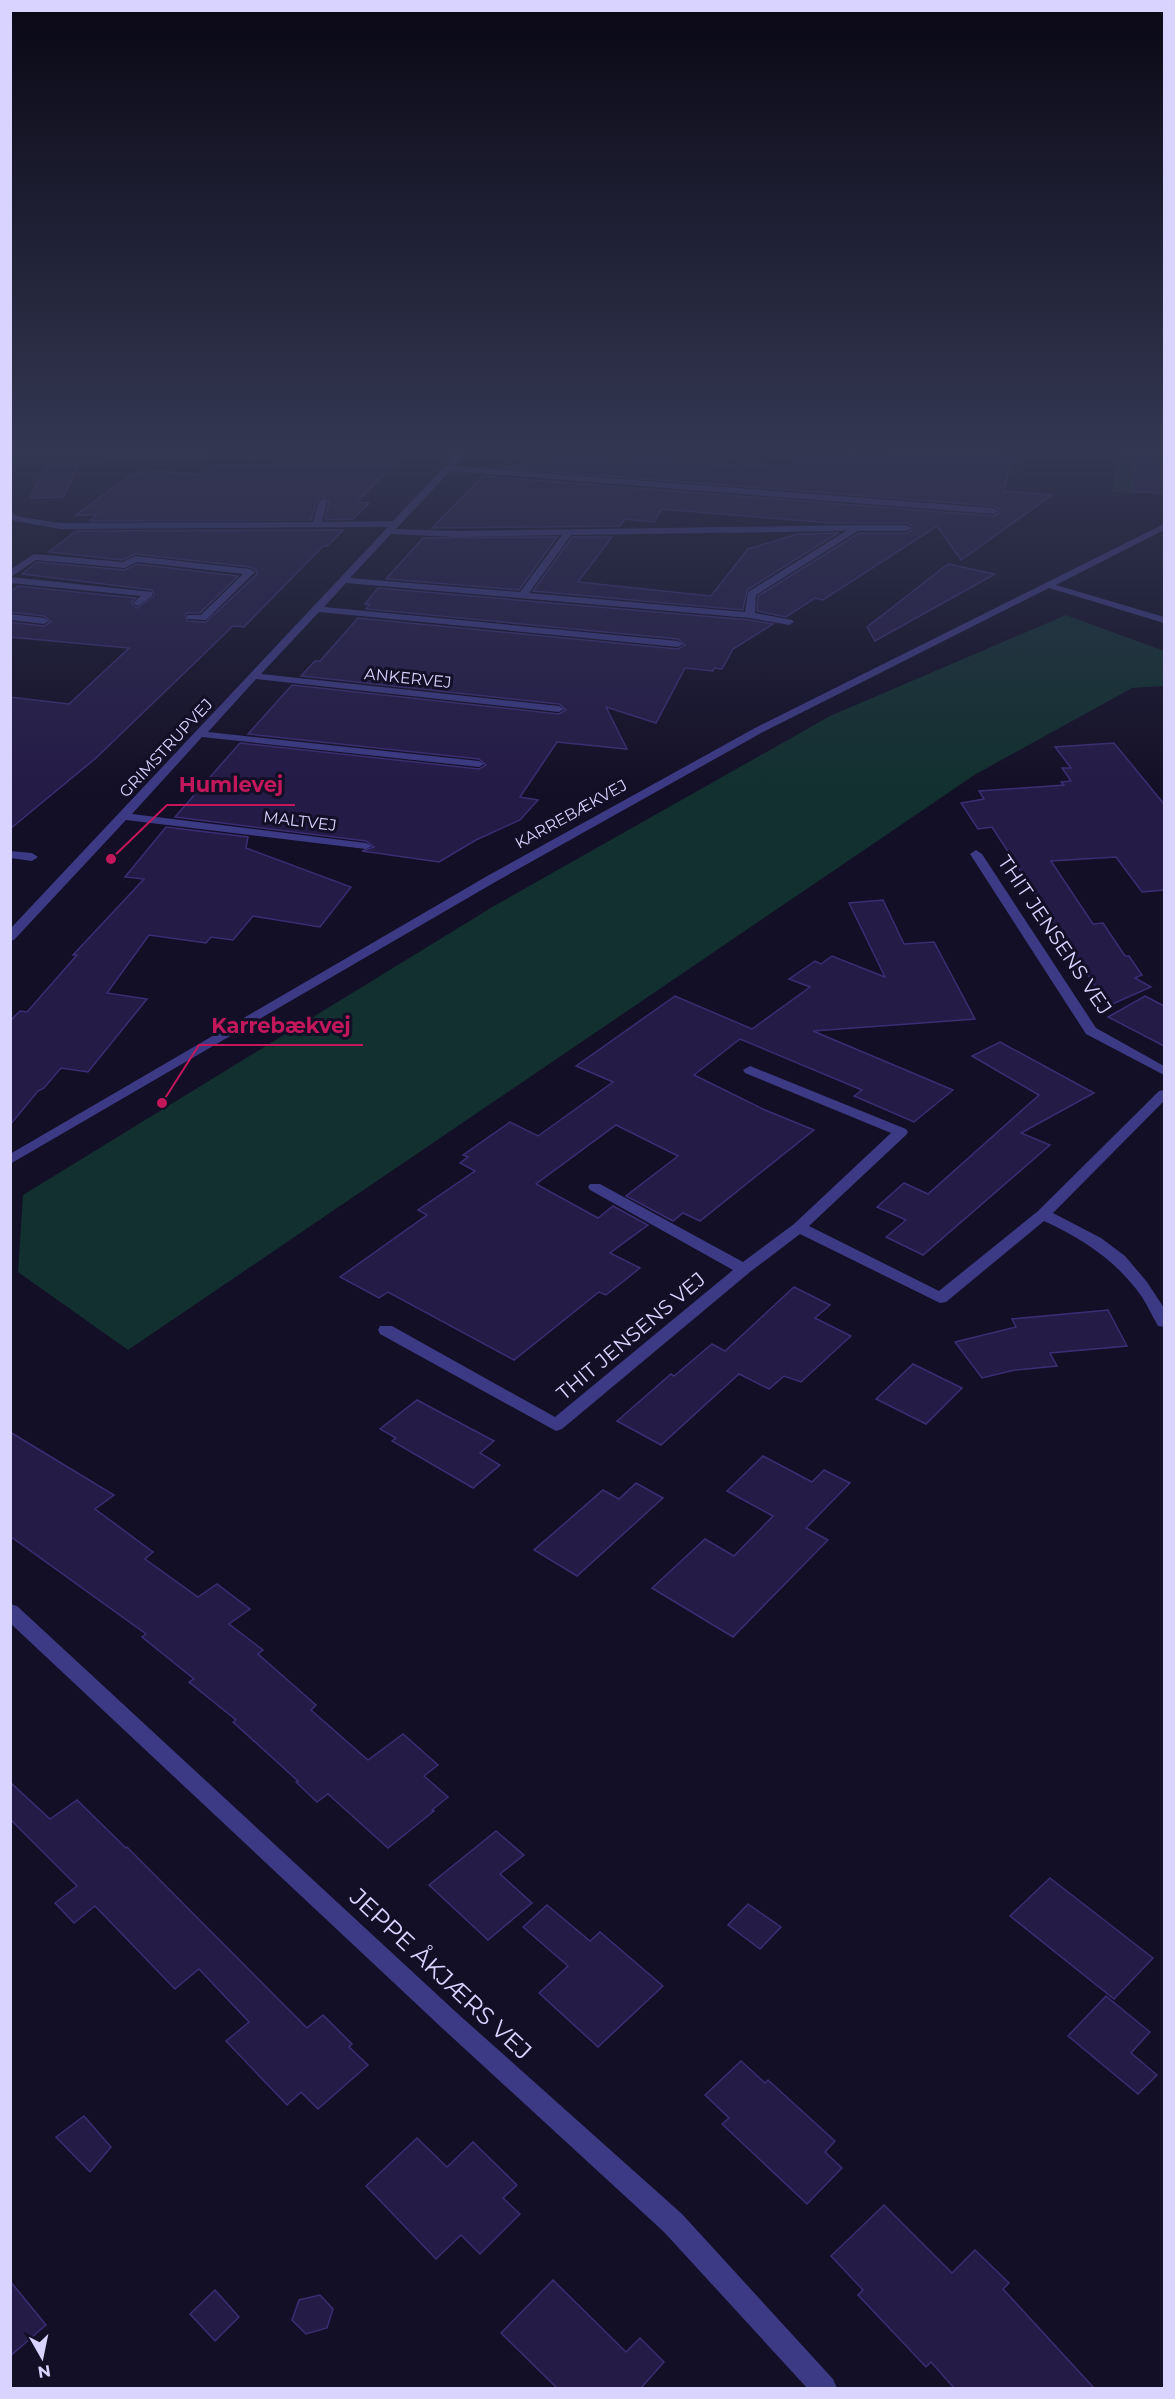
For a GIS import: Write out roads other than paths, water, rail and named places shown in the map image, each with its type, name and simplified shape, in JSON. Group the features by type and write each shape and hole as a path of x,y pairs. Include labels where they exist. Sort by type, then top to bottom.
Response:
{"street":[{"path":"10,575 23,565"},
{"path":"188,565 250,572 203,618 190,617"},
{"name":"GRIMSTRUPVEJ","path":"10,937 357,565"},
{"path":"523,595 544,565"},
{"path":"750,615 751,594 797,565"},
{"name":"KARREBÆKVEJ","path":"10,1160 503,872 759,730 1087,565"},
{"path":"344,579 750,615 789,622"},
{"path":"10,580 148,594 138,603"},
{"path":"1047,585 1164,620"},
{"path":"317,609 678,644"},
{"path":"10,617 44,621"},
{"name":"ANKERVEJ","path":"254,676 560,709"},
{"path":"200,734 479,764"},
{"name":"MALTVEJ","path":"124,816 366,846"},
{"path":"10,854 32,857"},
{"name":"THIT JENSENS VEJ","path":"976,854 1092,1030 1164,1071"},
{"name":"THIT JENSENS VEJ","path":"386,1329 556,1425 744,1269 799,1227 901,1132 750,1070"},
{"path":"799,1227 940,1298 1043,1214 1164,1094"},
{"name":"THIT JENSENS VEJ","path":"595,1187 744,1269"},
{"path":"1043,1214 1081,1233 1112,1253 1154,1300 1164,1322"},
{"name":"JEPPE ÅKJÆRS VEJ","path":"10,1611 449,2020 673,2223 824,2388"}],"place":[{"name":"Humlevej","path":"111,859"},
{"name":"Karrebækvej","path":"162,1103"}]}
